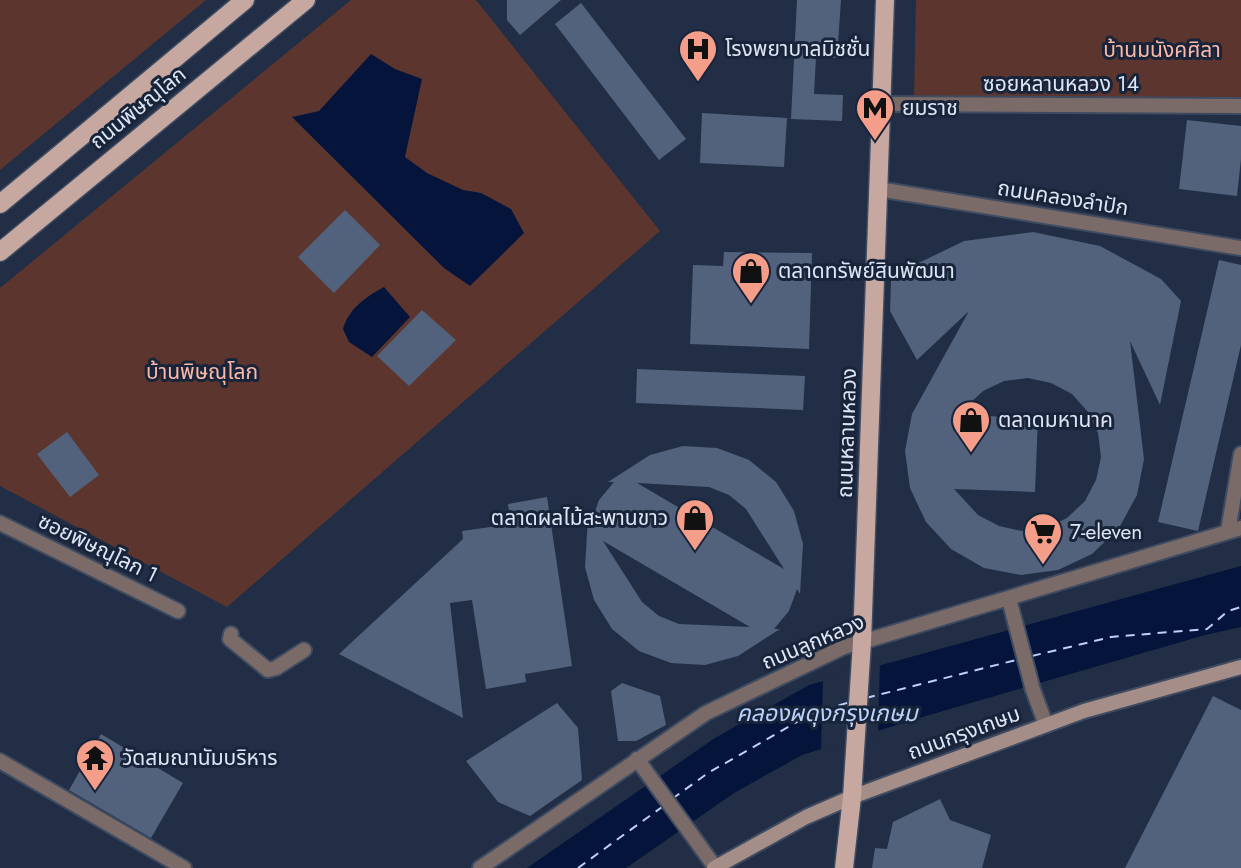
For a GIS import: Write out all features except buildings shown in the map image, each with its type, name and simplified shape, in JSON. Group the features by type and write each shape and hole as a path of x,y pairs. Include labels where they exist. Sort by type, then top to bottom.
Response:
{"main road":[{"name":"ถนนพิษณุโลก","path":"0,205 245,0"},
{"name":"ถนนพิษณุโลก","path":"0,252 306,0"},
{"name":"ถนนหลานหลวง","path":"844,868 861,665 886,0"},
{"name":"ถนนกรุงเกษม","path":"715,867 806,817 852,797 1046,725 1147,692 1241,667"}],"street":[{"name":"ซอยหลานหลวง 14","path":"882,104 1241,106"},
{"name":"ถนนคลองลำปัก","path":"878,190 1241,248"},
{"path":"1234,529 1241,454"},
{"name":"ซอยพิษณุโลก 1","path":"0,523 178,611"},
{"name":"ถนนลูกหลวง","path":"480,868 706,713 844,647 1234,529"},
{"path":"1009,598 1032,690 1046,725"},
{"path":"231,635 230,639 268,670 276,668 304,650"},
{"path":"637,759 715,867"},
{"path":"0,761 184,868"}],"green space":[{"path":"0,0 206,0 0,170"},
{"name":"บ้านพิษณุโลก","path":"351,0 476,0 660,231 227,607 0,486 0,288"},
{"name":"บ้านมนังคศิลา","path":"916,0 1241,0 1241,101 914,97"}],"water":[{"path":"371,54 395,69 422,79 405,157 427,173 463,190 481,193 511,209 524,233 470,286 444,268 292,117 319,111"},
{"path":"384,287 410,317 372,357 349,342 343,329 354,309"},
{"name":"คลองผดุงกรุงเกษม","path":"1241,566 1241,627 912,720 802,755 734,793 626,868 527,868 715,738 809,685"}],"pier":[{"path":"880,660 878,735 821,752 823,677"}],"ferry route":[{"path":"1032,656 1111,637 1207,629 1228,611 1241,607"},
{"path":"866,698 1020,659"},
{"path":"672,799 708,773 811,714 850,702"},
{"path":"578,868 662,807"}],"place":[{"name":"โรงพยาบาลมิชชั่น","path":"698,83"},
{"name":"ยมราช","path":"875,142"},
{"name":"ตลาดทรัพย์สินพัฒนา","path":"751,305"},
{"name":"ตลาดมหานาค","path":"971,454"},
{"name":"ตลาดผลไม้สะพานขาว","path":"695,552"},
{"name":"7-eleven","path":"1043,566"},
{"name":"วัดสมณานัมบริหาร","path":"95,792"}]}
